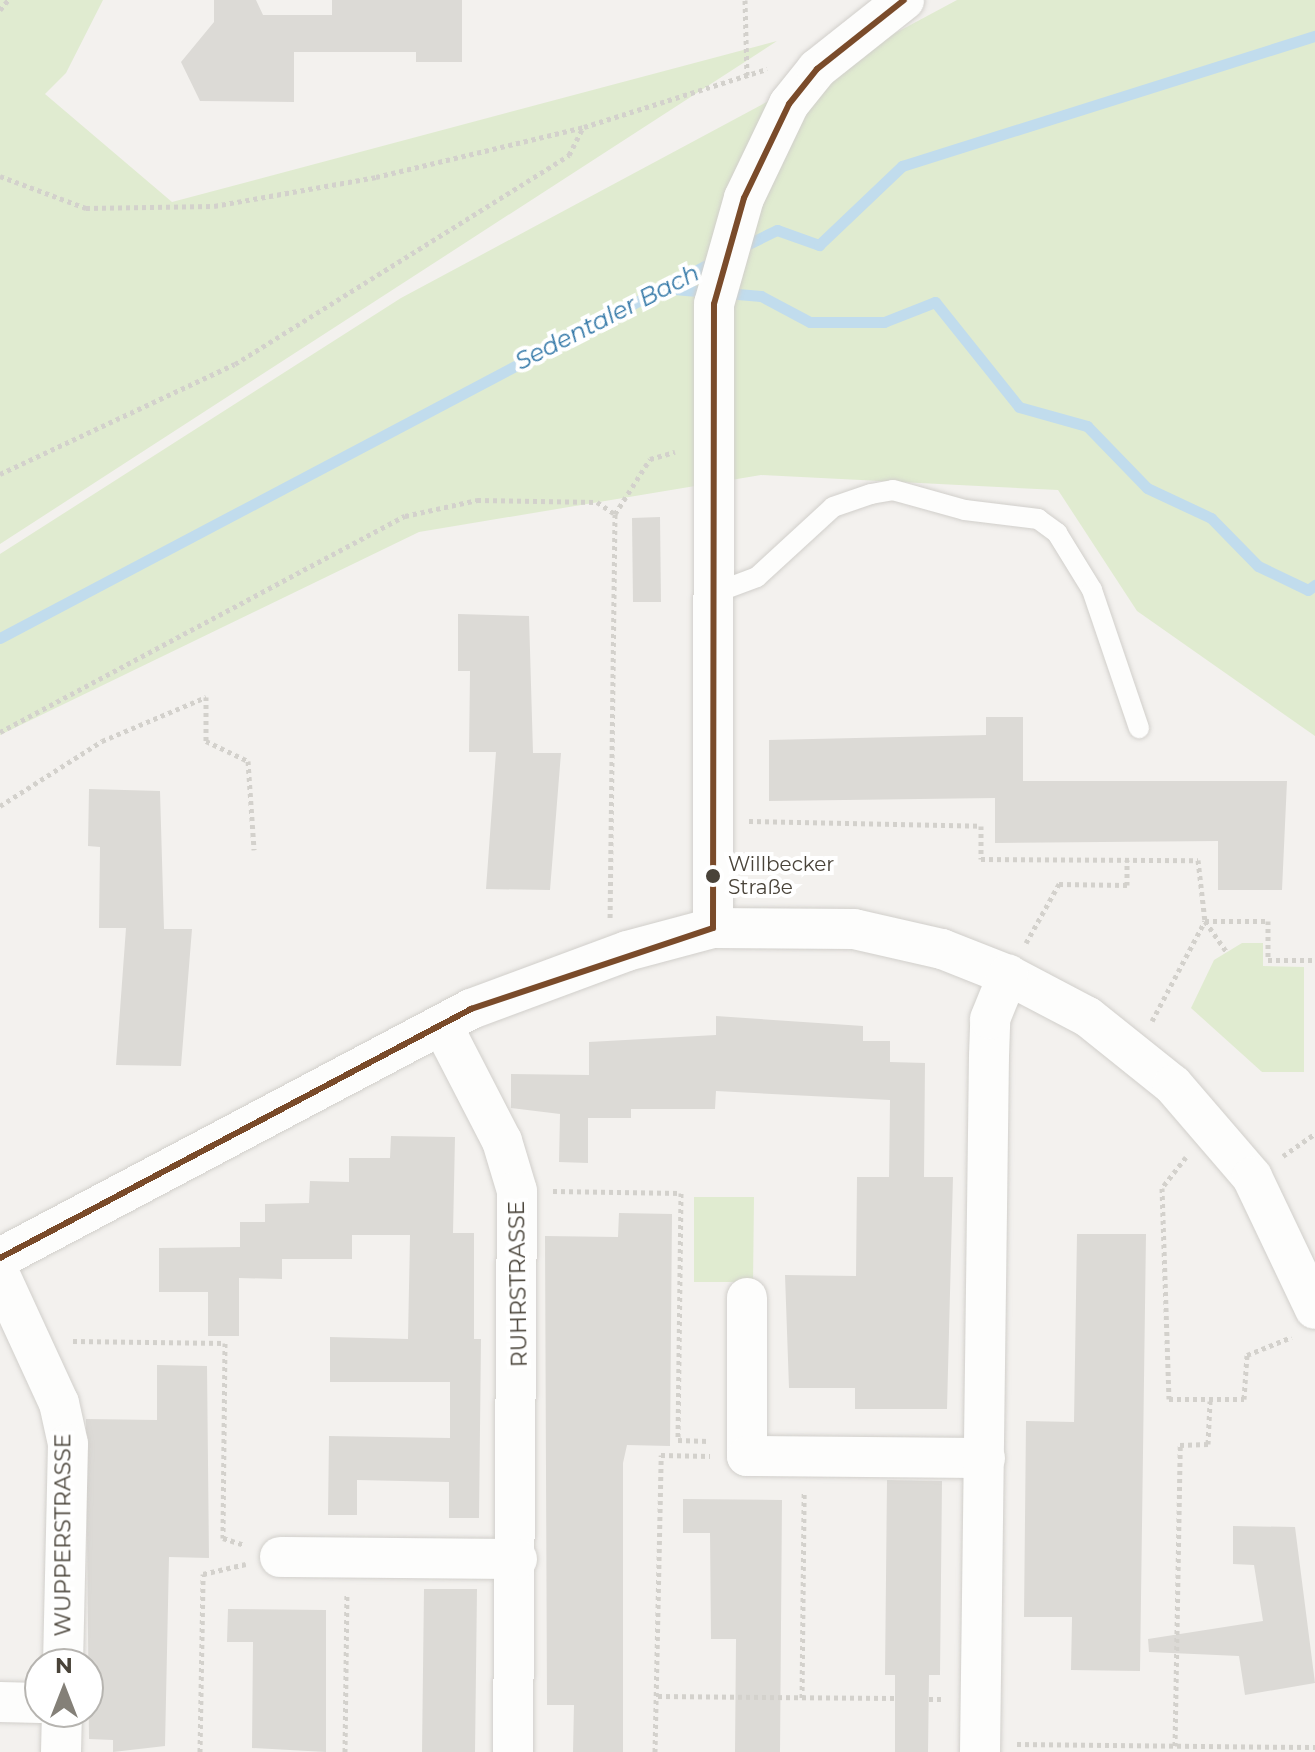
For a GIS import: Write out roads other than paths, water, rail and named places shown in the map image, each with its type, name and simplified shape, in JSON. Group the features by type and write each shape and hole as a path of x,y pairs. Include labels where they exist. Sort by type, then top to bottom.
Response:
{"street":[{"path":"713,928 714,304 744,198 789,104 817,69 904,0"},
{"path":"0,1258 442,1025 609,957 713,928 854,929 942,949 1008,975 1088,1017 1130,1051 1210,1124 1252,1177 1308,1271 1308,1321"},
{"path":"980,1748 990,1031 1008,975"},
{"name":"RUHRSTRASSE","path":"442,1025 502,1141 517,1191 517,1559 513,1752"},
{"name":"WUPPERSTRASSE","path":"0,1275 33,1341 68,1444 63,1648"},
{"path":"747,1298 746,1448 804,1456 985,1458"},
{"path":"280,1557 517,1559"},
{"path":"0,1702 24,1703"},
{"path":"61,1752 62,1728"}],"lane":[{"path":"712,594 757,577 822,515 871,494 893,490 965,510 1038,519 1057,533 1092,590 1139,728"}],"waterway":[{"name":"Sedentaler Bach","path":"742,247 777,230 819,245 902,166 1315,36"},
{"name":"Sedentaler Bach","path":"0,638 716,260"},
{"path":"662,288 709,292"},
{"path":"726,293 761,296 810,322 884,322 935,302 1019,407 1087,426 1147,488 1211,518 1258,566 1308,590 1315,585"}],"place":[{"name":"Willbecker Straße","path":"713,876"}]}
